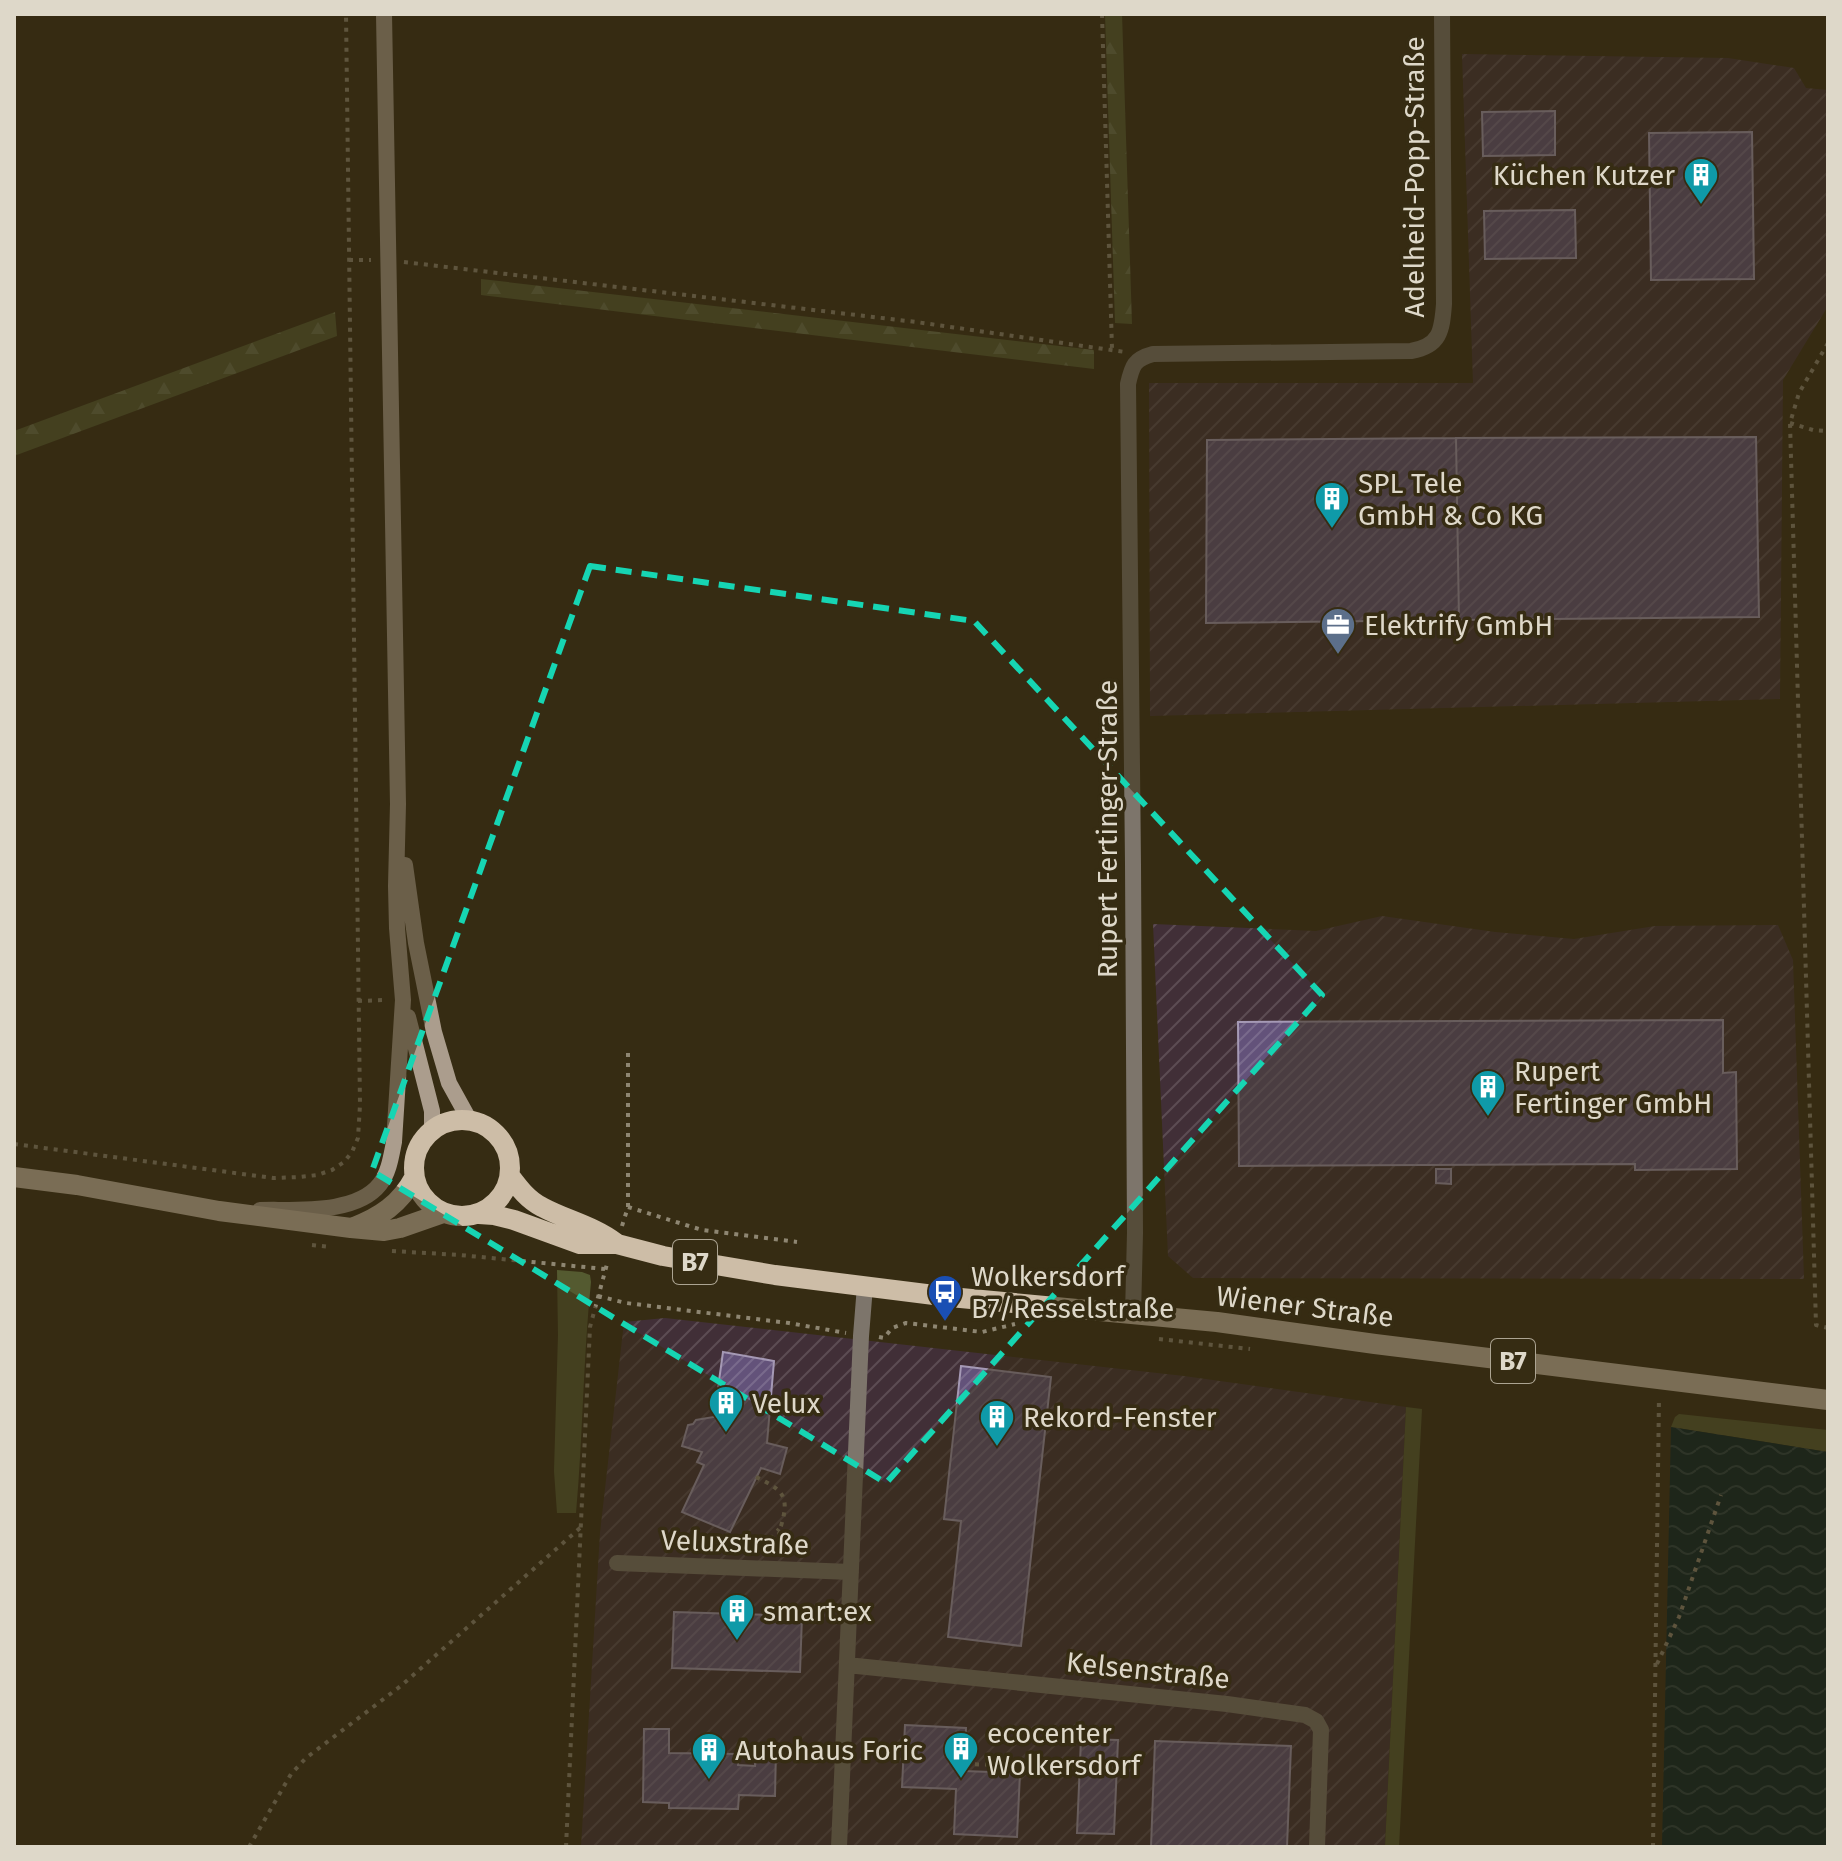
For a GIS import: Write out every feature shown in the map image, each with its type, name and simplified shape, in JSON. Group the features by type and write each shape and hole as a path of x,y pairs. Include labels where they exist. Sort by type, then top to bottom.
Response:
{"main road":[{"path":"219,1211 342,1206 355,1202 378,1186 390,1163 394,1142 403,1000 396,886 398,804 384,14"},
{"path":"398,804 409,898 434,1032 449,1083 470,1121"},
{"path":"403,1000 432,1111 432,1130"},
{"path":"443,1213 423,1198 414,1178 414,1157 432,1130 443,1123 470,1121"},
{"name":"B7","path":"470,1121 490,1129 504,1145 510,1176 539,1206 590,1227 617,1244"},
{"path":"479,1214 497,1202 510,1176"},
{"name":"B7","path":"14,1177 77,1185 219,1211 384,1231 443,1213 455,1217 479,1214 514,1220 580,1244 617,1244"},
{"path":"351,1228 370,1221 395,1205 414,1178"},
{"name":"Wiener Straße","path":"617,1244 663,1256 775,1275 1217,1322 1828,1400"}],"street":[{"name":"Adelheid-Popp-Straße","path":"1145,358 1411,351 1425,349 1435,340 1442,326 1444,304 1442,14"},
{"name":"Rupert Fertinger-Straße","path":"1133,1315 1134,941 1128,384 1131,371 1145,358"},
{"path":"839,1847 865,1286"},
{"name":"Veluxstraße","path":"617,1563 851,1572"},
{"name":"Kelsenstraße","path":"847,1665 1227,1704 1305,1715 1316,1721 1321,1730 1317,1847"}],"path":[{"path":"14,1144 273,1178 317,1175 332,1170 344,1162 358,1138 346,14"},
{"path":"1102,14 1112,349"},
{"path":"388,260 916,322 1112,349 1145,358"},
{"path":"1828,343 1799,393 1790,423 1816,1325 1828,1328"},
{"path":"1790,423 1828,431"},
{"path":"358,1001 403,1000"},
{"path":"566,1847 590,1327 605,1269 617,1244 628,1207 628,1051"},
{"path":"628,1207 702,1230 797,1242"},
{"path":"598,1296 626,1303 884,1338 892,1328 906,1323 982,1332 1025,1324"},
{"path":"1158,1338 1251,1349"},
{"path":"1653,1847 1660,1379"},
{"path":"756,1477 776,1487 785,1502 780,1527 778,1570"},
{"path":"1656,1666 1679,1617 1721,1495"},
{"path":"710,1567 711,1541 759,1543 770,1540 780,1527"},
{"path":"249,1847 291,1774 306,1758 402,1685 580,1528"},
{"path":"965,1764 1000,1765"}],"highlighted area":[{"path":"590,566 974,621 1322,995 886,1483 372,1171"}],"shaded area":[{"path":"1462,54 1728,58 1794,68 1806,88 1828,90 1828,306 1783,380 1780,699 1150,716 1149,383 1473,383"},
{"path":"1382,916 1495,932 1574,939 1655,926 1778,925 1793,960 1804,1279 1193,1278 1168,1256 1153,924 1316,931"},
{"path":"665,1318 1184,1376 1406,1407 1385,1847 581,1847 600,1533 624,1322"}],"green space":[{"path":"1105,14 1122,14 1132,324 1115,323"},
{"path":"481,279 1094,350 1094,369 481,295"},
{"path":"335,312 337,336 14,456 14,431"},
{"path":"557,1270 582,1272 590,1275 591,1282 576,1513 557,1513 554,1471"},
{"path":"1406,1407 1422,1409 1399,1847 1385,1847"},
{"path":"1679,1414 1828,1430 1828,1452 1671,1427"}],"water":[{"path":"1671,1427 1828,1452 1828,1847 1662,1847"}],"building":[{"path":"1555,111 1555,155 1483,156 1482,112"},
{"name":"Küchen Kutzer","path":"1752,132 1754,279 1651,280 1649,133"},
{"path":"1575,210 1576,258 1485,259 1484,211"},
{"path":"1756,437 1759,617 1459,620 1456,438"},
{"name":"SPL Tele GmbH & Co KG","path":"1456,438 1459,620 1206,623 1207,440"},
{"name":"Rupert Fertinger GmbH","path":"1723,1020 1723,1073 1736,1072 1737,1169 1635,1170 1635,1164 1239,1166 1238,1022"},
{"path":"1436,1169 1451,1169 1451,1184 1436,1183"},
{"name":"Velux","path":"723,1352 774,1361 767,1443 787,1448 780,1474 761,1468 730,1532 682,1512 704,1465 697,1462 702,1452 682,1446 688,1425 696,1420 714,1417"},
{"name":"Rekord-Fenster","path":"961,1366 1051,1377 1021,1646 948,1637 961,1521 944,1519"},
{"name":"smart:ex","path":"674,1612 802,1616 800,1672 672,1668"},
{"name":"ecocenter Wolkersdorf","path":"905,1725 966,1728 964,1771 1020,1773 1017,1837 954,1834 956,1789 902,1787"},
{"name":"Autohaus Foric","path":"644,1729 669,1729 669,1753 739,1754 738,1765 755,1766 756,1747 776,1748 775,1796 739,1795 738,1809 669,1808 669,1803 643,1802"},
{"path":"1081,1739 1118,1740 1114,1834 1077,1833"},
{"path":"1155,1741 1291,1746 1287,1847 1151,1847"}],"place":[{"name":"Küchen Kutzer","path":"1701,206"},
{"name":"SPL Tele GmbH & Co KG","path":"1332,530"},
{"name":"Elektrify GmbH","path":"1338,656"},
{"name":"Rupert Fertinger GmbH","path":"1488,1118"},
{"name":"Wolkersdorf B7/Resselstraße","path":"945,1323"},
{"name":"Velux","path":"726,1434"},
{"name":"Rekord-Fenster","path":"997,1448"},
{"name":"smart:ex","path":"737,1642"},
{"name":"ecocenter Wolkersdorf","path":"961,1780"},
{"name":"Autohaus Foric","path":"709,1781"}]}
